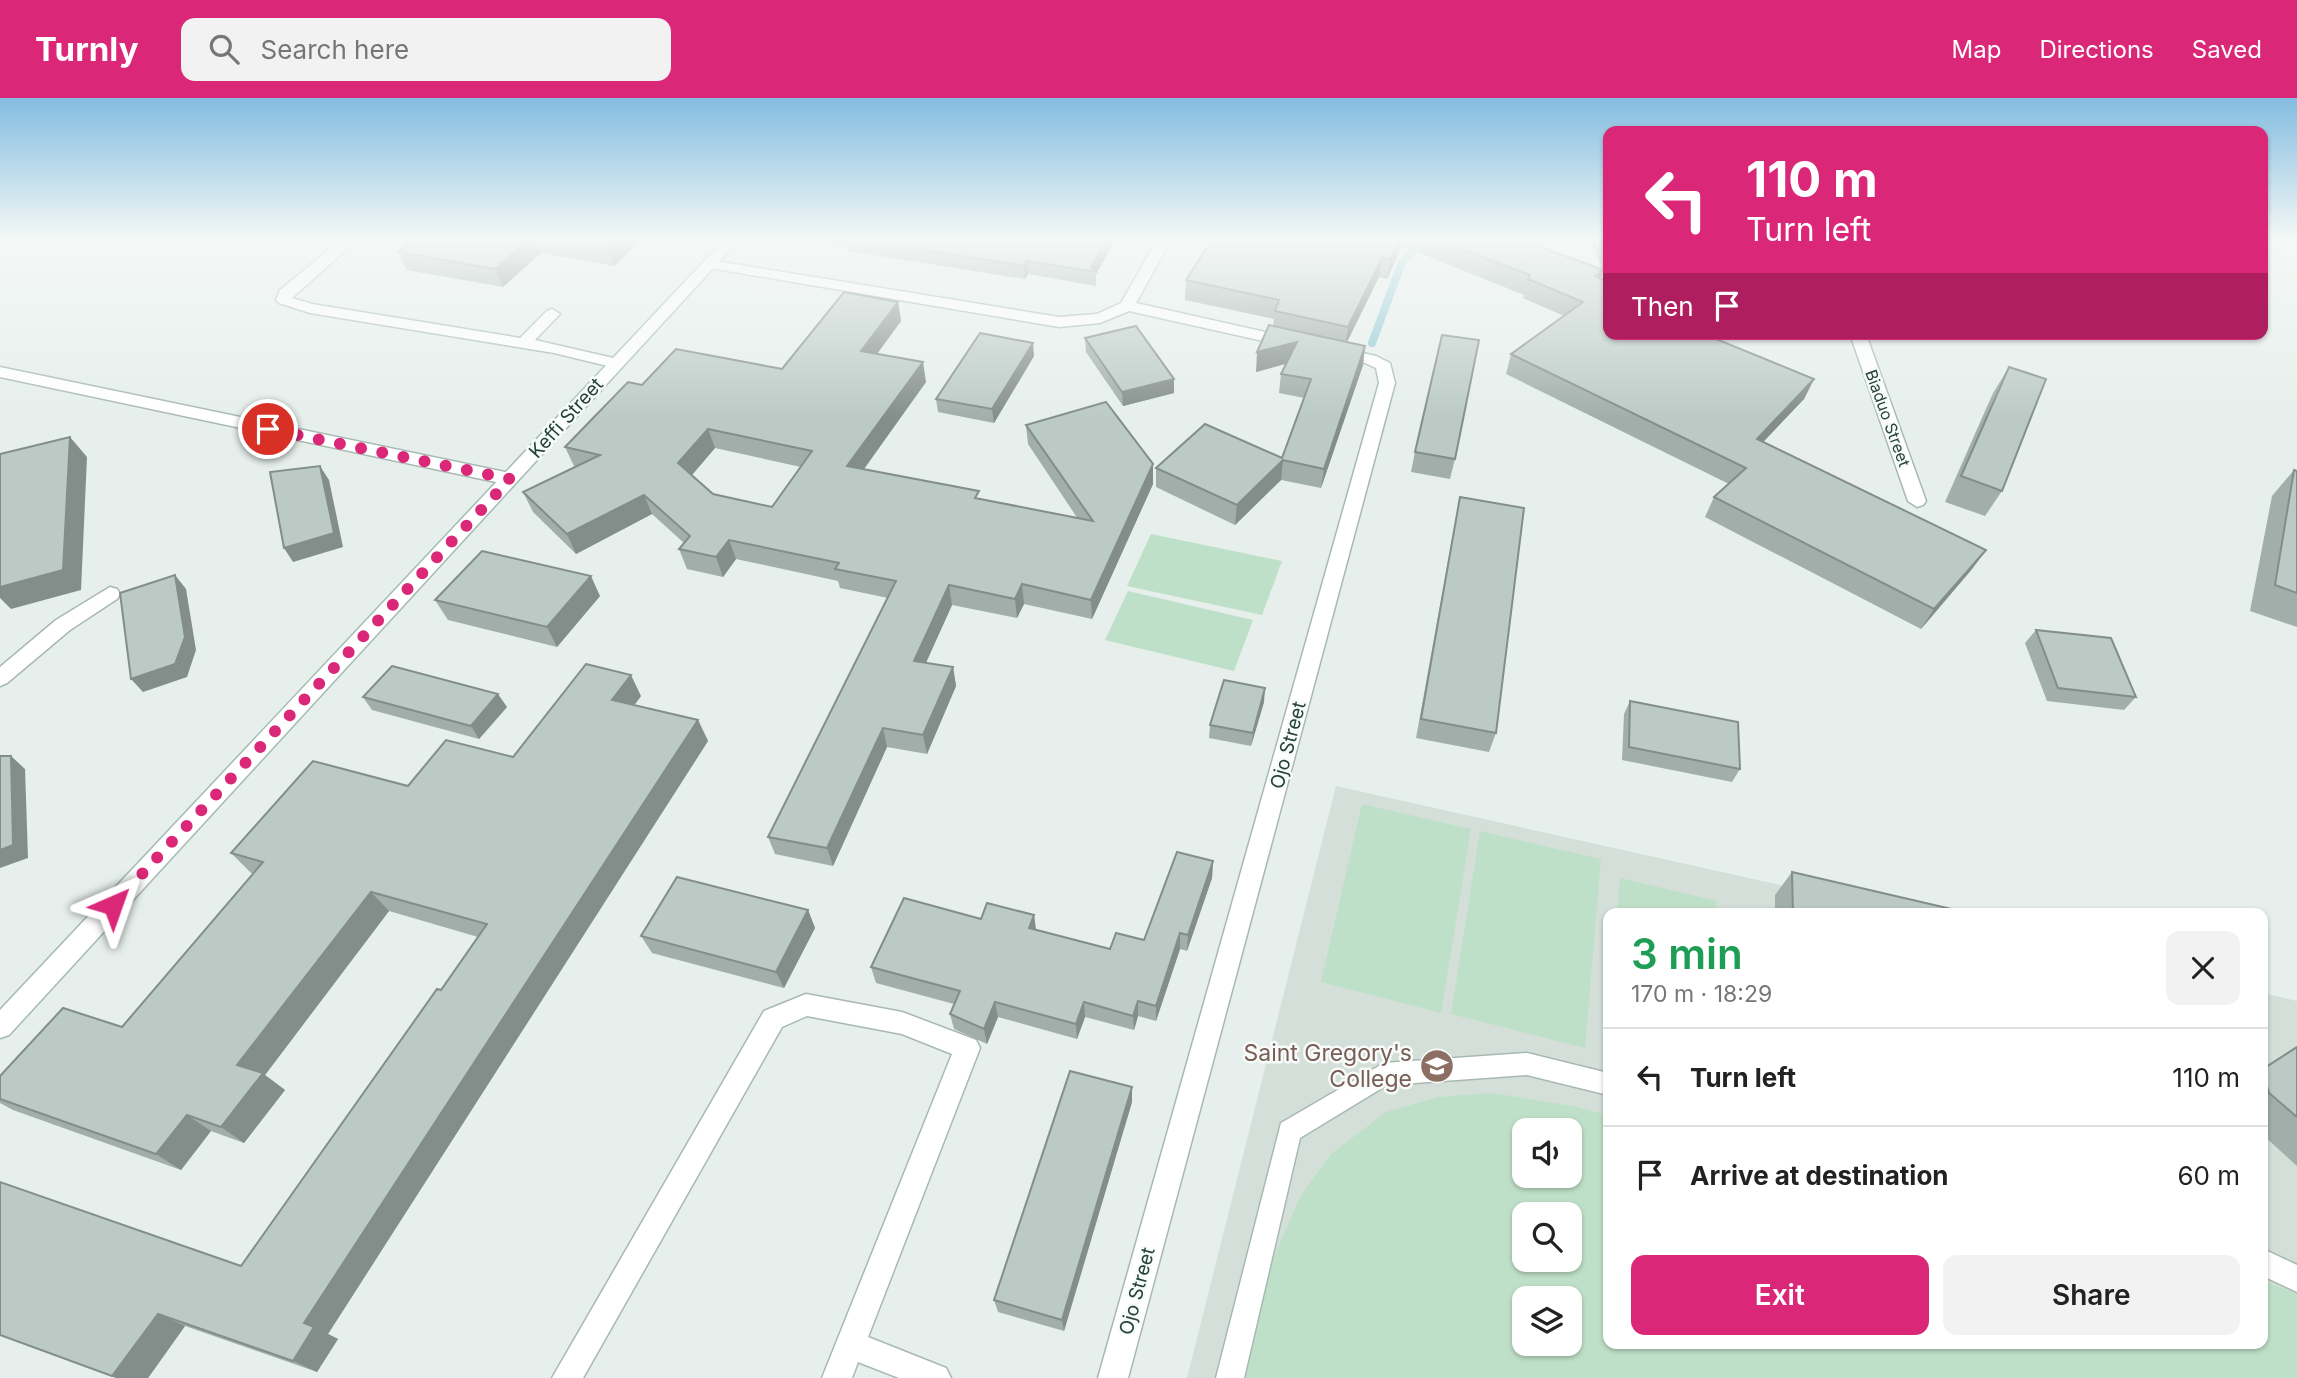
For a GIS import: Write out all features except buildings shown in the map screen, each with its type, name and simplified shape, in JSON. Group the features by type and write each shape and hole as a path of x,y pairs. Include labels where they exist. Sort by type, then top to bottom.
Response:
{"street":[{"path":"284,300 310,308 524,342 616,363"},
{"name":"Keffi Street","path":"0,1027 676,300"},
{"path":"925,300 1059,322 1100,318 1127,306 1131,300"},
{"name":"Ojo Street","path":"1113,1378 1387,383 1384,366 1370,359 1127,306"},
{"path":"524,342 552,314"},
{"name":"Biaduo Street","path":"1860,340 1917,501"},
{"path":"0,372 510,479"},
{"path":"0,678 63,625 110,594"},
{"path":"567,1378 773,1019 806,1005 902,1023 967,1048 837,1378"},
{"path":"852,1345 936,1378"}],"lane":[{"path":"1230,1378 1290,1131 1384,1074 1527,1064 1603,1083"},
{"path":"2268,1264 2297,1279"}],"shaded area":[{"name":"Saint Gregory's College","path":"1336,786 1884,908 1603,908 1603,1349 2268,1349 2268,994 2297,1001 2297,1378 1187,1378"}],"green space":[{"path":"1151,534 1282,561 1262,615 1127,586"},
{"path":"1128,591 1253,620 1234,671 1105,640"},
{"path":"1362,804 1471,829 1441,1013 1321,982"},
{"path":"1480,831 1601,859 1585,1048 1451,1014"},
{"path":"1620,878 1717,901 1716,908 1617,908"},
{"path":"1492,1093 1603,1114 1603,1349 2268,1349 2268,1283 2297,1294 2297,1378 1243,1378 1267,1272 1300,1197 1331,1154 1386,1112 1438,1097"}],"waterway":[{"path":"1372,343 1388,300"}],"place":[{"name":"Saint Gregory's College","path":"1437,1066"}],"route":[{"path":"113,905 510,479 268,429"}]}
